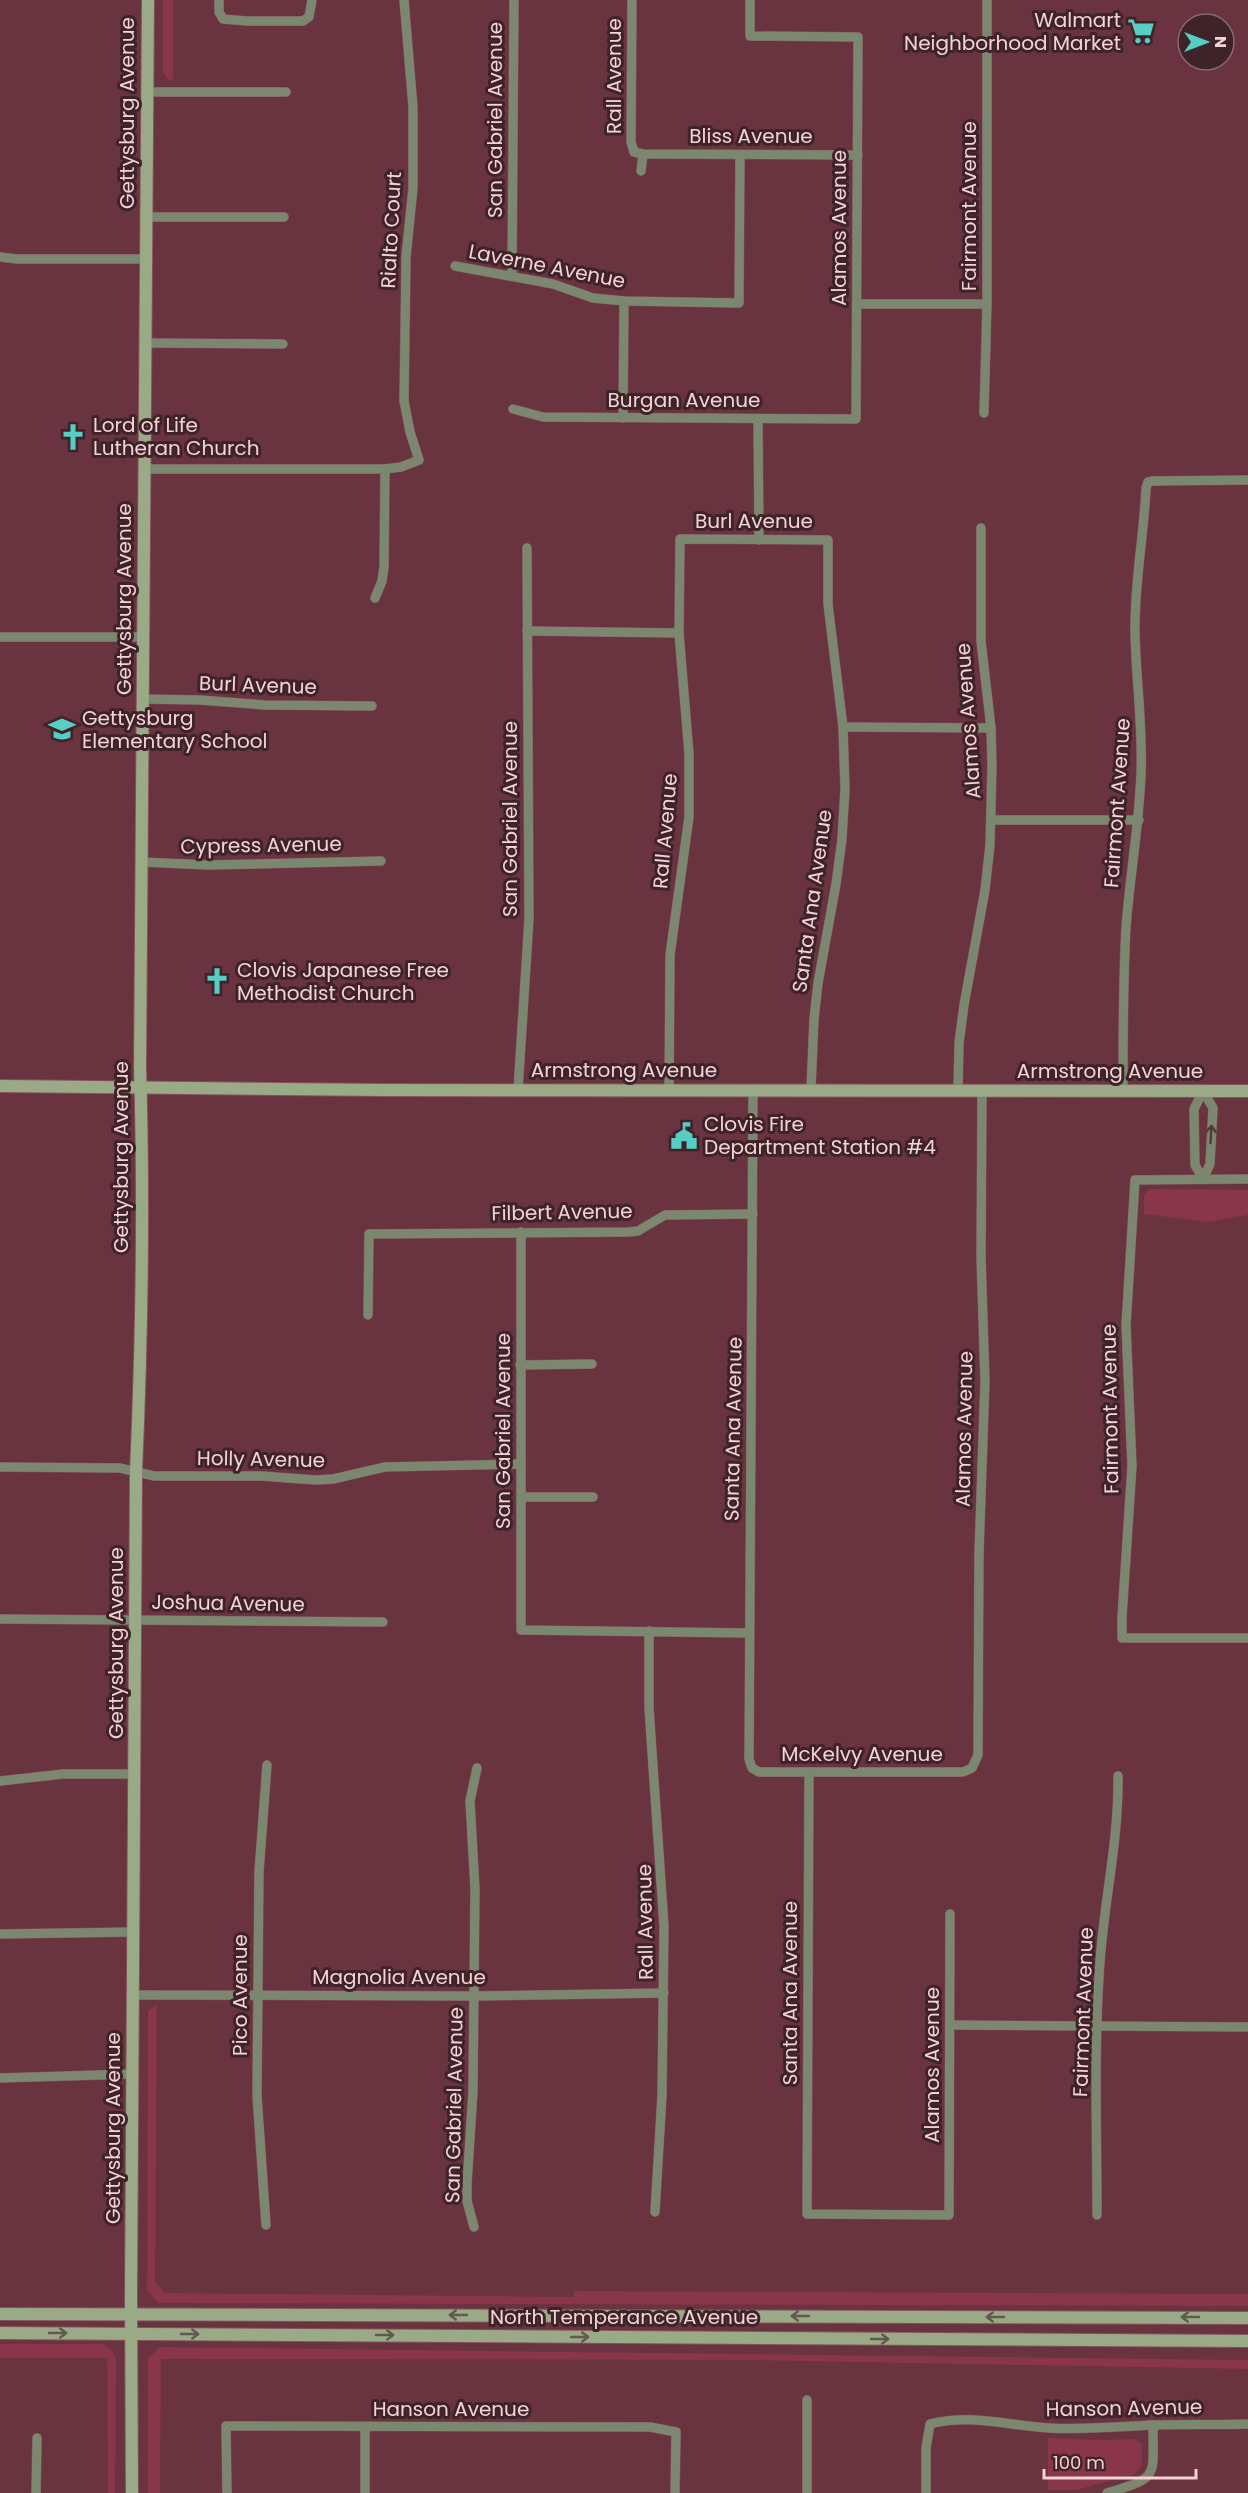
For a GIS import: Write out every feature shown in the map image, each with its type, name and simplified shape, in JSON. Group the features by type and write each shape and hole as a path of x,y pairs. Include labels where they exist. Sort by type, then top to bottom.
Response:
{"street":[{"name":"Gettysburg Avenue","path":"132,2493 136,1472 140,1378 142,699 148,0"},
{"path":"219,0 219,12 223,19 247,21 303,21 309,17 312,0"},
{"name":"Rialto Court","path":"385,469 401,467 419,460 410,432 404,401 406,256 412,188 413,107 404,0"},
{"name":"San Gabriel Avenue","path":"512,276 514,0"},
{"name":"Rall Avenue","path":"632,0 631,142 638,153"},
{"name":"Alamos Avenue","path":"750,0 750,36 858,37 856,419"},
{"name":"Fairmont Avenue","path":"984,413 987,304 987,0"},
{"path":"146,92 286,92"},
{"path":"638,153 640,171"},
{"name":"Bliss Avenue","path":"638,153 858,155"},
{"name":"Laverne Avenue","path":"455,266 553,284 593,298 624,302 739,303 740,154"},
{"path":"146,217 284,217"},
{"path":"0,257 146,259"},
{"path":"624,302 624,418"},
{"path":"857,304 987,304"},
{"path":"145,343 283,344"},
{"name":"Burgan Avenue","path":"513,408 543,417 856,419"},
{"path":"758,419 759,540"},
{"path":"144,469 385,469 384,567 382,581 375,598"},
{"name":"Fairmont Avenue","path":"1123,1091 1126,925 1138,820 1141,714 1135,633 1136,594 1148,482 1248,480"},
{"name":"Alamos Avenue","path":"958,1090 959,1043 985,890 991,820 991,728 981,641 981,528"},
{"name":"Rall Avenue","path":"669,1090 670,955 689,817 689,754 679,633 680,539"},
{"name":"Burl Avenue","path":"680,539 828,540"},
{"name":"Santa Ana Avenue","path":"811,1089 818,983 837,884 845,789 843,727 828,604 828,540"},
{"name":"San Gabriel Avenue","path":"518,1090 529,919 527,548"},
{"path":"527,632 679,633"},
{"path":"0,637 143,637"},
{"name":"Burl Avenue","path":"142,699 200,700 265,705 372,706"},
{"path":"843,727 991,728"},
{"path":"991,820 1138,820"},
{"name":"Cypress Avenue","path":"142,862 208,865 381,861"},
{"name":"Armstrong Avenue","path":"0,1086 518,1090 1248,1090"},
{"name":"Santa Ana Avenue","path":"752,1768 749,1759 748,1633 753,1089"},
{"name":"Alamos Avenue","path":"972,1768 978,1755 979,1553 986,1381 981,1257 982,1090"},
{"path":"1203,1091 1213,1108 1210,1164 1203,1179"},
{"path":"1203,1091 1194,1109 1195,1165 1203,1179"},
{"path":"1203,1179 1248,1179"},
{"name":"Fairmont Avenue","path":"1203,1179 1135,1180 1126,1325 1132,1466 1124,1564 1122,1638 1248,1638"},
{"name":"Filbert Avenue","path":"368,1315 369,1234 628,1232 638,1231 665,1215 753,1214"},
{"name":"San Gabriel Avenue","path":"521,1232 521,1630 649,1631"},
{"path":"520,1365 592,1364"},
{"name":"Holly Avenue","path":"0,1467 120,1468 154,1476 262,1476 315,1480 333,1479 369,1469 402,1466 521,1464"},
{"path":"521,1497 593,1497"},
{"name":"Joshua Avenue","path":"0,1619 383,1622"},
{"path":"649,1631 748,1633"},
{"name":"Rall Avenue","path":"649,1631 649,1708 664,1926 662,2095 655,2212"},
{"name":"Pico Avenue","path":"266,2225 257,2096 259,1872 267,1765"},
{"name":"San Gabriel Avenue","path":"474,2227 467,2201 467,2184 474,2091 475,1889 470,1801 477,1768"},
{"name":"McKelvy Avenue","path":"752,1768 759,1772 963,1772 972,1768"},
{"name":"Santa Ana Avenue","path":"809,1772 807,2214 949,2215"},
{"path":"0,1781 63,1774 135,1774"},
{"name":"Fairmont Avenue","path":"1097,2215 1101,1945 1119,1813 1118,1776"},
{"name":"Alamos Avenue","path":"949,2215 950,1914"},
{"path":"0,1934 134,1932"},
{"name":"Magnolia Avenue","path":"134,1995 474,1996 664,1993"},
{"path":"950,2025 1248,2027"},
{"path":"0,2078 133,2074"},
{"name":"North Temperance Avenue","path":"0,2314 1248,2318"},
{"name":"North Temperance Avenue","path":"0,2333 1248,2341"},
{"path":"807,2400 807,2493"},
{"name":"Hanson Avenue","path":"926,2493 926,2448 930,2424 945,2420 1009,2422 1046,2428 1088,2429 1153,2425 1248,2424"},
{"path":"1107,2493 1143,2482 1153,2469 1153,2425"},
{"name":"Hanson Avenue","path":"227,2493 226,2427 650,2427 675,2432 675,2493"},
{"path":"364,2493 365,2428"},
{"path":"36,2493 37,2438"}],"shaded area":[{"path":"163,0 173,0 173,80 169,80 163,73"},
{"path":"1149,1189 1248,1190 1248,1215 1207,1222 1144,1214 1144,1195"},
{"path":"157,2004 155,2281 165,2293 574,2297 574,2291 1248,2294 1248,2306 158,2303 147,2291 148,2011"},
{"path":"0,2344 102,2344 112,2352 116,2359 115,2493 108,2493 107,2358 0,2358"},
{"path":"160,2347 1248,2360 1248,2369 744,2360 161,2359 160,2493 148,2493 148,2358"},
{"path":"1048,2438 1135,2439 1142,2444 1142,2465 1135,2474 1076,2490 1048,2490"}],"place":[{"name":"Walmart Neighborhood Market","path":"1141,31"},
{"name":"Lord of Life Lutheran Church","path":"73,437"},
{"name":"Gettysburg Elementary School","path":"62,729"},
{"name":"Clovis Japanese Free Methodist Church","path":"217,981"},
{"name":"Clovis Fire Department Station #4","path":"684,1136"}]}
